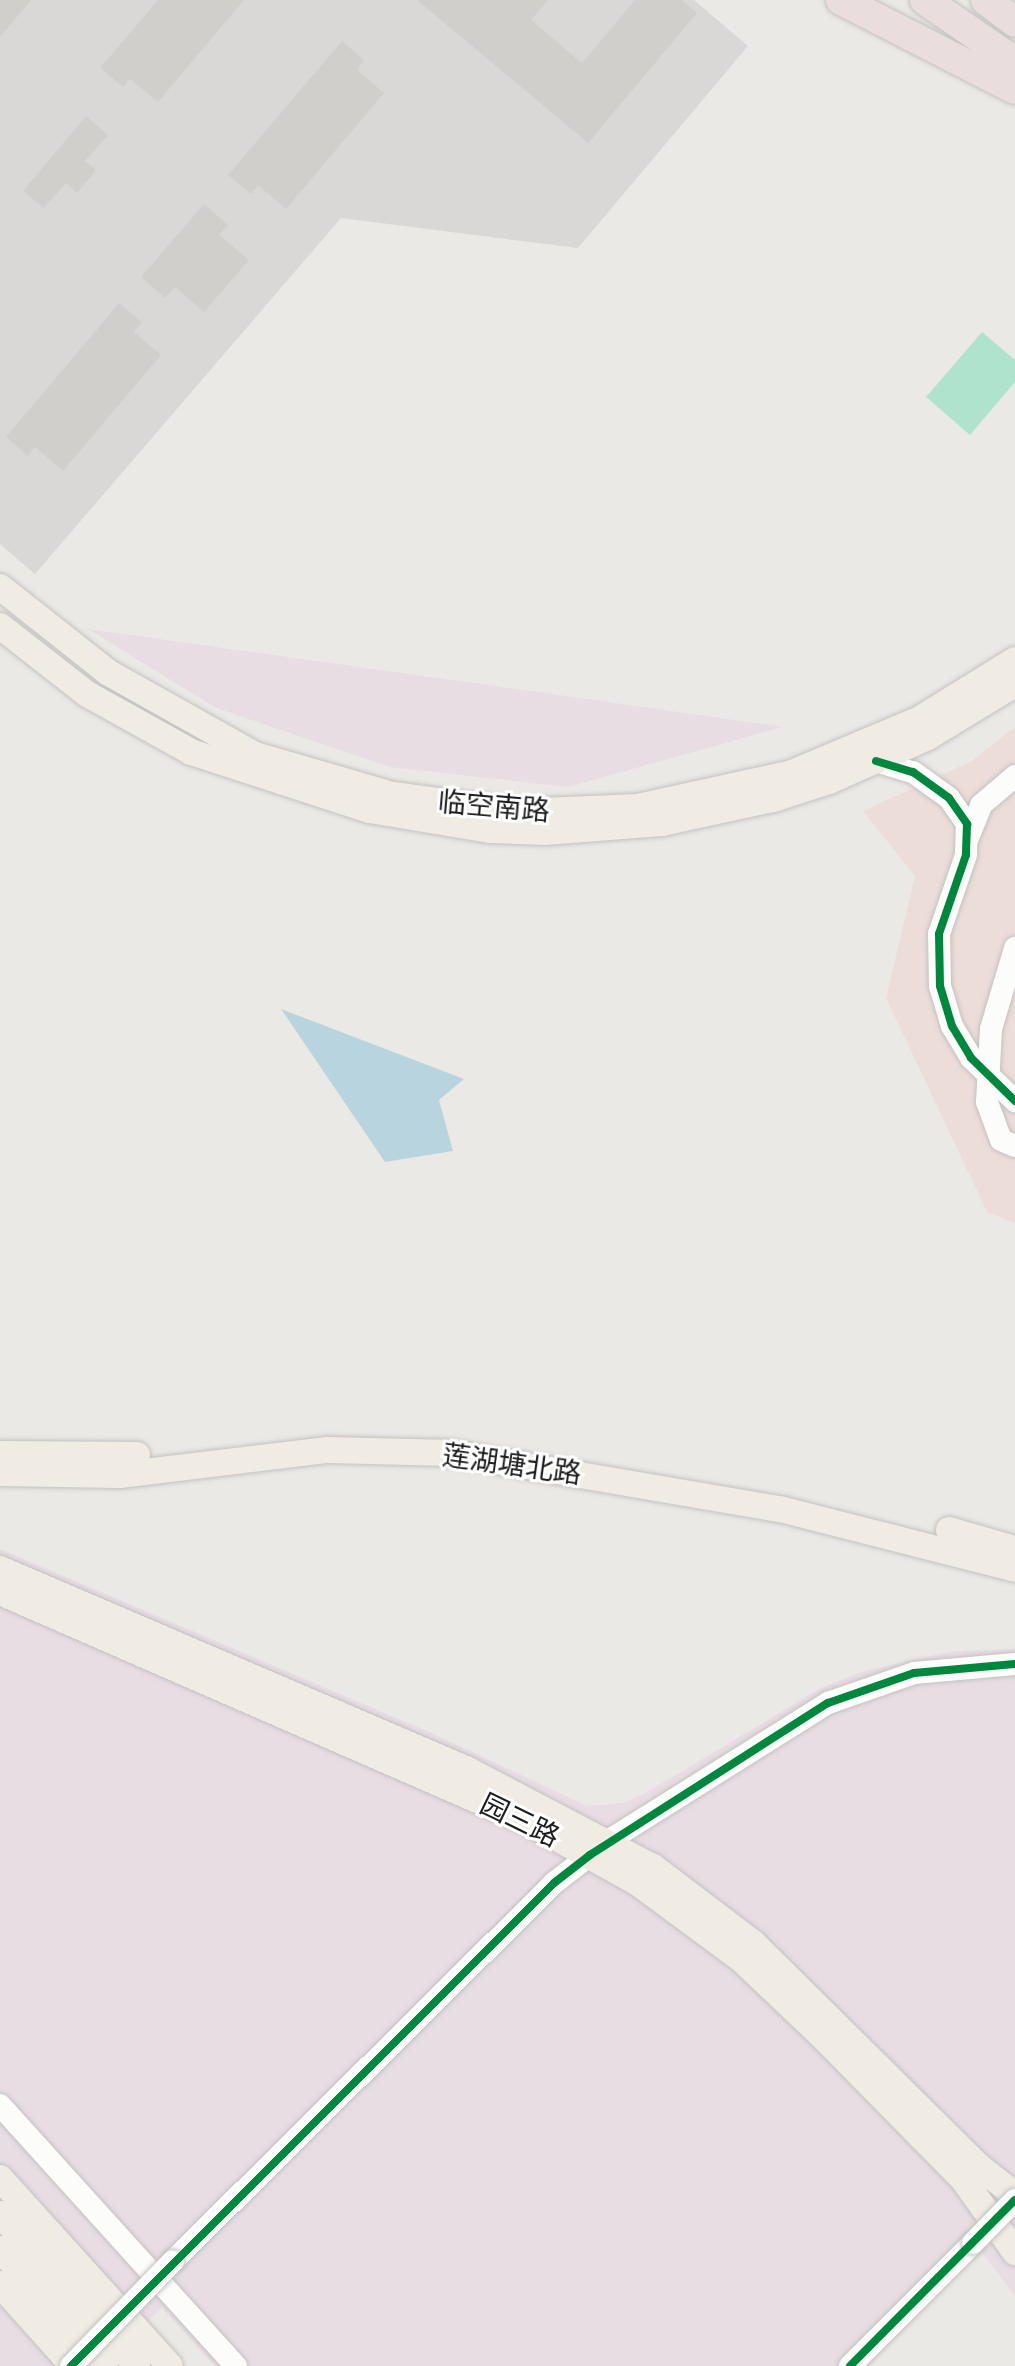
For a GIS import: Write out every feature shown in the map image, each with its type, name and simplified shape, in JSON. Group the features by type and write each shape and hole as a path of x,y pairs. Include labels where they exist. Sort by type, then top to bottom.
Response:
{"highway":[{"path":"841,0 1015,89"},
{"path":"925,0 1015,62"},
{"path":"944,0 1015,52"},
{"path":"986,0 1015,22"}],"main road":[{"name":"临空南路","path":"0,587 109,673 255,755 393,795 504,811 638,807 792,773 920,719 1015,660"},
{"name":"临空南路","path":"0,626 87,694 191,752 328,799 438,824 545,832 662,823 773,799 876,761 928,737 1015,684"},
{"name":"莲湖塘北路","path":"0,1454 112,1457 322,1433 398,1431 557,1452 785,1492 1015,1549"},
{"name":"莲湖塘北路","path":"0,1473 120,1475 328,1450 451,1453 780,1509 1015,1569"},
{"name":"园三路","path":"0,1569 468,1770 599,1848 703,1902 753,1943 977,2165 1015,2198"},
{"name":"园三路","path":"0,1592 599,1848 741,1959 963,2179 1015,2252"},
{"path":"0,2178 170,2366"},
{"path":"0,2214 137,2366"},
{"path":"0,2249 105,2366"},
{"path":"0,2284 72,2366"}],"street":[{"path":"876,761 901,765 949,798 967,824 967,839"},
{"path":"1015,776 981,805 967,839 939,934 938,969 944,1003 971,1058 1001,1140 1015,1146"},
{"path":"987,1102 994,1014 1015,948"},
{"path":"971,1058 988,1078 1015,1101"},
{"path":"72,2366 173,2261 554,1883 599,1848 828,1703 914,1673 1015,1664"},
{"path":"0,2105 236,2366"},
{"path":"850,2366 1015,2198"}],"shaded area":[{"path":"0,0 694,0 748,46 578,248 341,218 35,574 0,544"},
{"path":"88,629 783,727 568,787 390,767 216,708"},
{"path":"1015,727 1015,1223 987,1212 886,998 915,876 863,811 972,761"},
{"path":"0,1549 434,1734 587,1806 623,1803 644,1794 821,1688 861,1672 954,1651 1015,1649 1015,2296 980,2250 867,2366 215,2366 162,2307 105,2366 0,2366"}],"green space":[{"path":"982,332 1015,360 1015,382 970,435 926,397"}],"water":[{"path":"281,1009 464,1079 439,1100 453,1151 385,1162"}],"building":[{"path":"0,0 31,0 0,37"},
{"path":"158,0 244,0 158,102 130,79 123,87 100,68"},
{"path":"417,0 548,0 531,20 582,63 635,0 682,0 697,13 588,143"},
{"path":"342,41 364,60 357,70 384,93 286,209 258,185 251,194 228,175"},
{"path":"86,116 108,135 85,161 96,170 77,193 66,183 44,208 23,191"},
{"path":"204,204 228,225 219,235 249,260 204,312 175,287 165,298 141,277"},
{"path":"119,303 142,322 134,332 161,355 63,471 35,447 28,456 6,437"}],"cycle path":[{"path":"876,761 913,772 949,798 967,824 966,855 939,934 940,986 952,1026 971,1058 1015,1101"},
{"path":"71,2366 554,1883 590,1855 828,1703 914,1673 1015,1664"},
{"path":"850,2366 1015,2200"}]}
